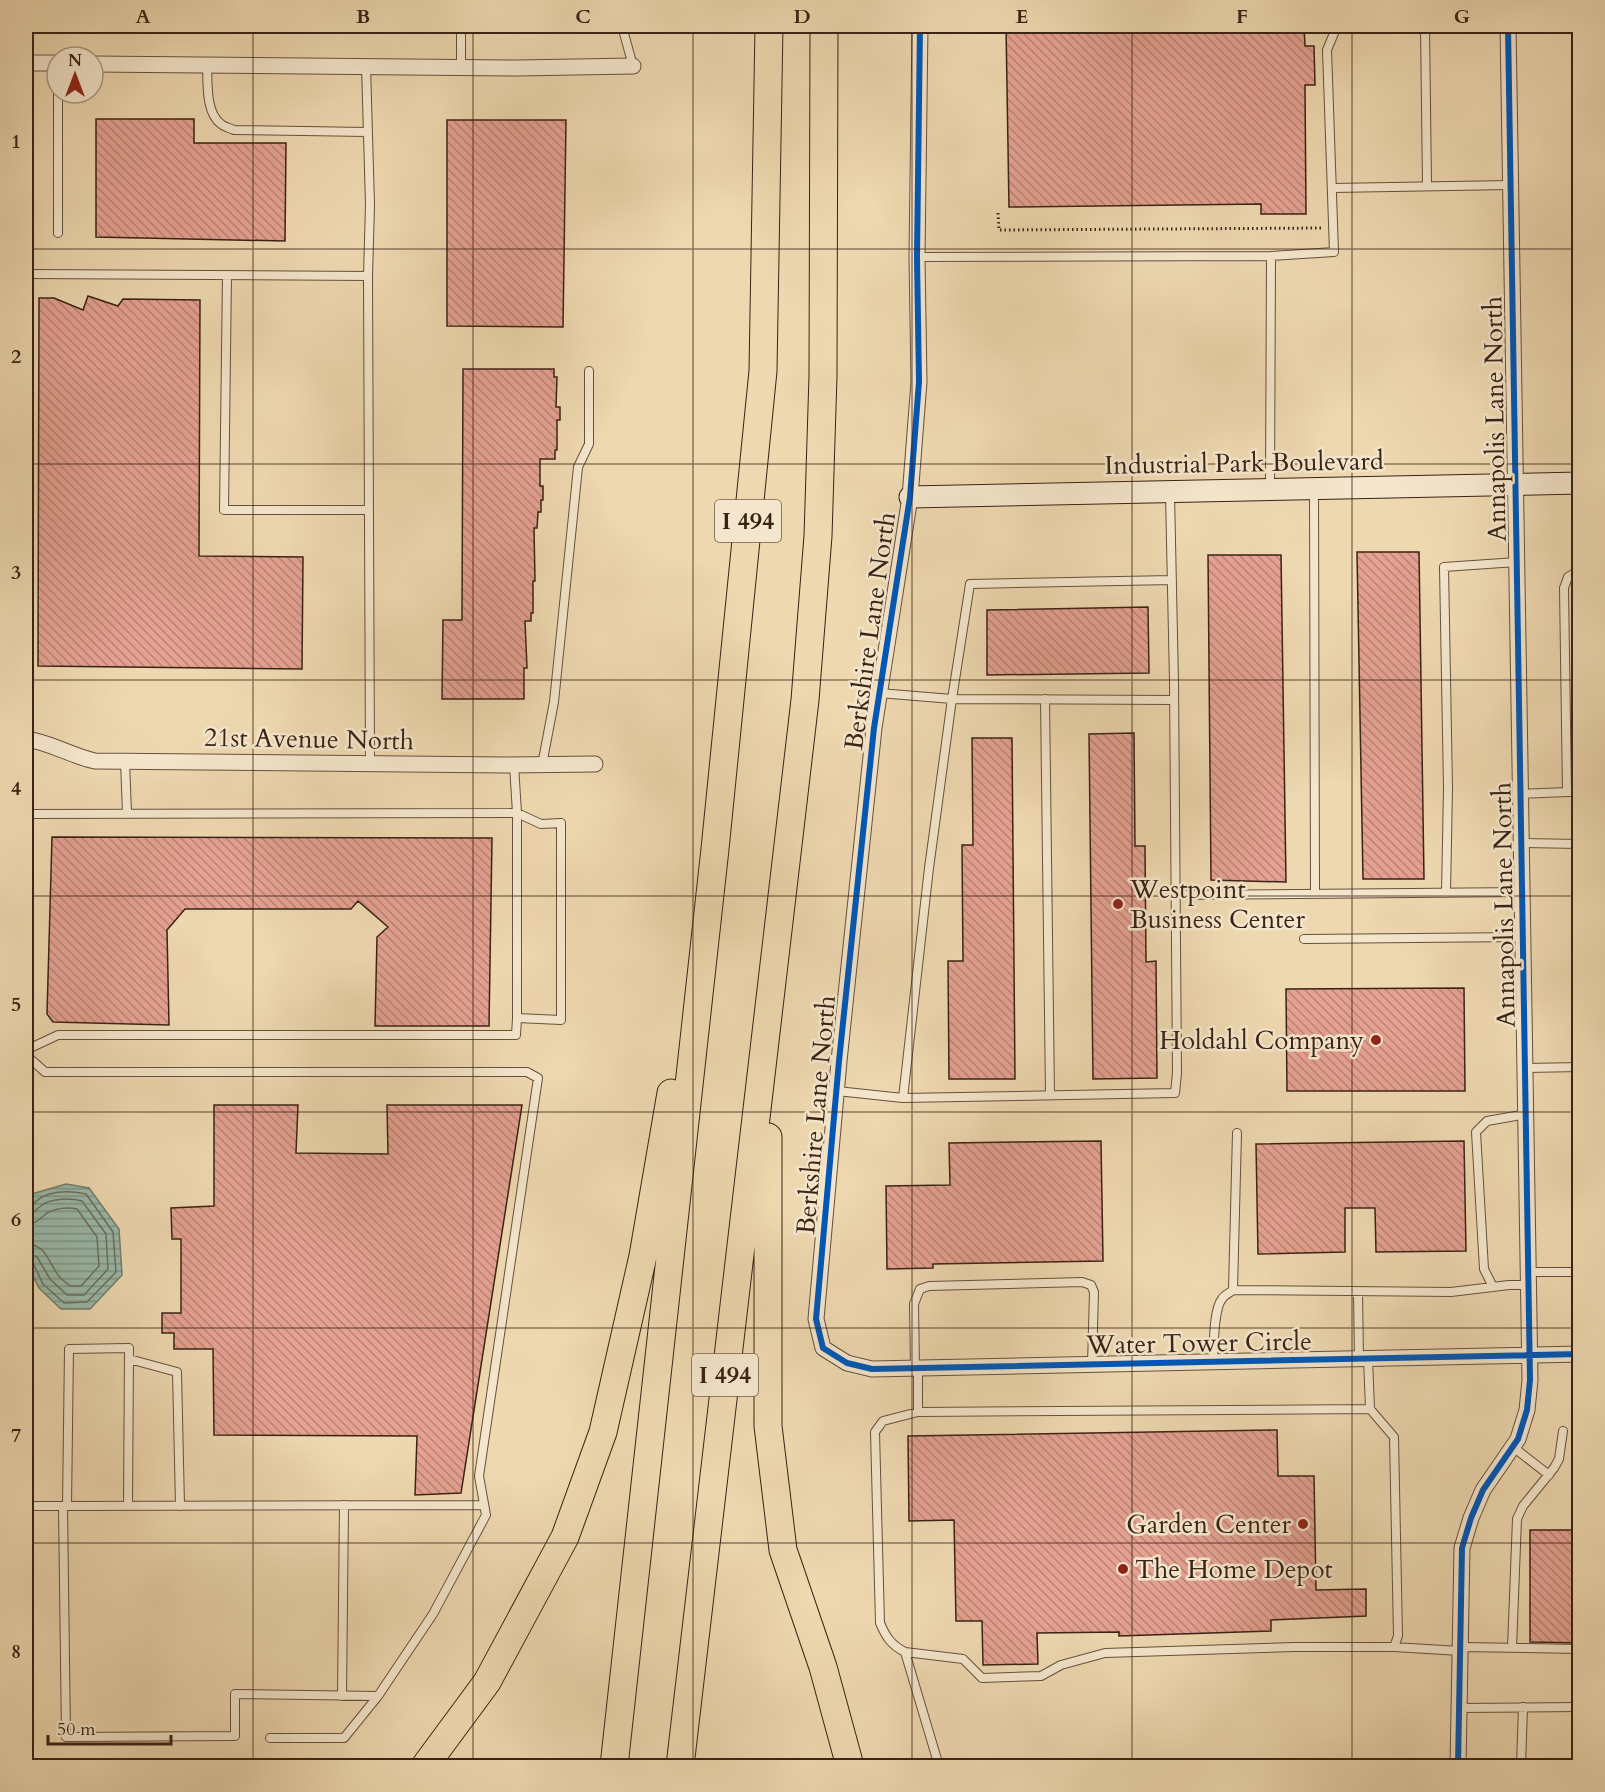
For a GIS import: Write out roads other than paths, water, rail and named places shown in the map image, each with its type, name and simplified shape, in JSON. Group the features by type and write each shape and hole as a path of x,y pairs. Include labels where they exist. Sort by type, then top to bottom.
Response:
{"highway":[{"name":"I 494","path":"614,1767 764,371 769,26"},
{"name":"I 494","path":"680,1767 805,700 819,536 823,342 824,26"},
{"path":"772,984 768,1128 768,1426 783,1550 823,1667 850,1767"},
{"path":"426,1767 487,1682 565,1537 603,1432 643,1256 676,1063 696,1015"}],"street":[{"name":"Berkshire Lane North","path":"823,1348 816,1319 837,1091 874,728 910,497 919,382 917,257 920,26"},
{"name":"Annapolis Lane North","path":"1458,1767 1462,1548 1483,1490 1518,1439 1527,1410 1530,1380 1508,26"},
{"path":"26,63 45,63"},
{"path":"105,64 518,68 633,66"},
{"name":"Industrial Park Boulevard","path":"910,497 1580,483"},
{"name":"21st Avenue North","path":"26,739 95,761 595,764"},
{"name":"Water Tower Circle","path":"823,1348 847,1363 872,1369 1580,1354"}],"lane":[{"path":"461,26 461,66"},
{"path":"622,26 633,66"},
{"path":"917,257 1270,256 1334,252 1328,50 1337,26"},
{"path":"1425,26 1427,186"},
{"path":"207,64 208,96 213,113 220,124 234,130 368,132"},
{"path":"366,66 370,206 368,276 370,764"},
{"path":"58,105 58,233"},
{"path":"1333,188 1510,185"},
{"path":"1270,256 1270,488"},
{"path":"26,274 368,276"},
{"path":"227,275 224,510 369,510"},
{"path":"542,765 554,702 578,467 589,444 589,371"},
{"path":"1314,488 1315,894"},
{"path":"837,1091 903,1098 1174,1093 1178,1073 1170,491"},
{"path":"1446,893 1448,788 1444,567 1517,562"},
{"path":"1567,792 1564,588 1568,577 1580,570"},
{"path":"903,1098 928,879 970,584 1172,580"},
{"path":"879,693 952,699 1174,700"},
{"path":"1045,699 1050,1095"},
{"path":"125,761 127,813"},
{"path":"270,1738 344,1738 378,1696 434,1614 486,1515 479,1476 538,1078 527,1072 45,1072 26,1053 58,1035 516,1035 517,813 514,765"},
{"path":"1521,794 1580,792"},
{"path":"26,814 517,813 541,824 561,824 561,1020 517,1018"},
{"path":"1522,843 1580,844"},
{"path":"1175,895 1523,892"},
{"path":"1304,939 1524,937"},
{"path":"1526,1068 1580,1067"},
{"path":"1493,1287 1484,1269 1476,1132 1487,1122 1527,1114"},
{"path":"1233,1290 1237,1133"},
{"path":"1213,1362 1216,1314 1222,1298 1233,1290 1358,1293 1458,1292 1493,1287 1528,1278 1580,1272"},
{"path":"918,1412 914,1304 920,1289 929,1286 1058,1282 1082,1282 1091,1285 1094,1292 1092,1364"},
{"path":"1358,1293 1363,1359 1370,1409 1394,1437 1398,1636 1394,1647"},
{"path":"128,1506 129,1348 69,1349 65,1506 66,1737 235,1736 235,1694 378,1696"},
{"path":"129,1359 177,1372 180,1506"},
{"path":"1370,1409 918,1412 883,1421 875,1432 879,1623 894,1647 905,1652 963,1659 982,1678 1041,1676 1061,1665 1105,1653 1295,1647 1580,1649"},
{"path":"1512,1648 1517,1519 1523,1506 1559,1459 1563,1431"},
{"path":"1513,1447 1549,1475"},
{"path":"342,1696 344,1505"},
{"path":"26,1506 484,1505"},
{"path":"905,1652 939,1767"},
{"path":"1521,1767 1523,1707"},
{"path":"1458,1708 1580,1707"}],"water":[{"path":"66,1184 89,1188 119,1229 122,1275 90,1309 61,1309 39,1288 26,1262 26,1205 32,1194"}],"place":[{"name":"Westpoint Business Center","path":"1118,904"},
{"name":"Holdahl Company","path":"1376,1040"},
{"name":"Garden Center","path":"1303,1524"},
{"name":"The Home Depot","path":"1123,1569"}]}
